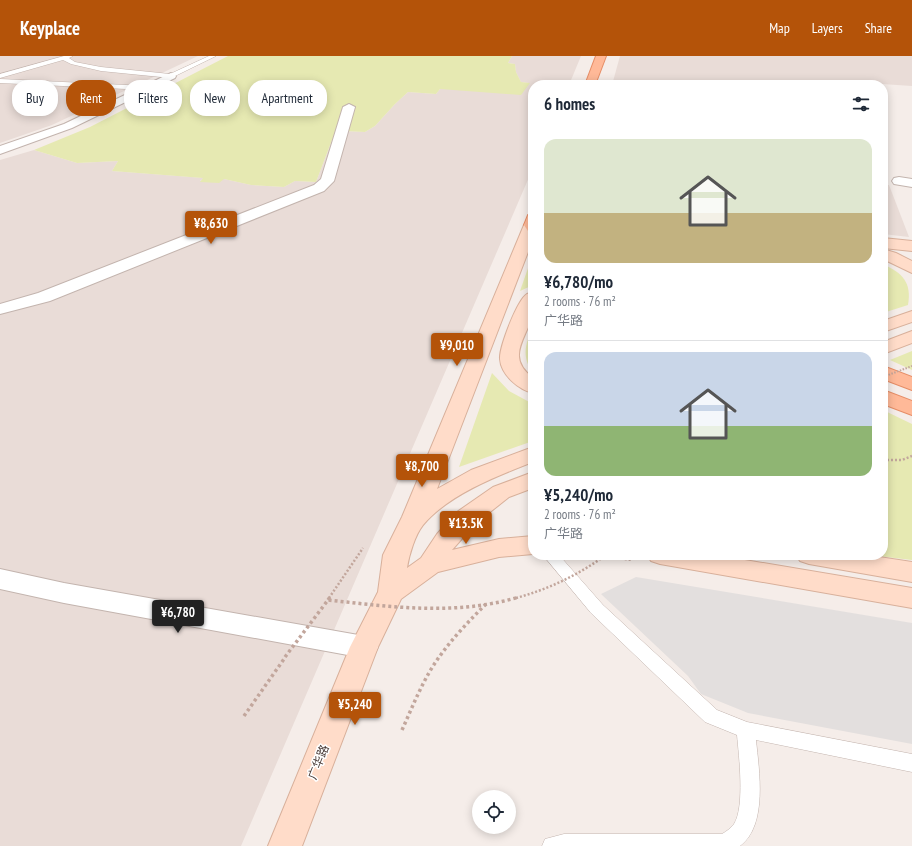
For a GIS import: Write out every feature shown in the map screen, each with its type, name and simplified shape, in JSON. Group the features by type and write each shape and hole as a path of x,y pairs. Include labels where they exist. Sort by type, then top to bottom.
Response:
{"main road":[{"path":"592,80 601,56"},
{"path":"392,592 396,555 412,521 528,234"},
{"path":"888,244 912,246"},
{"path":"888,255 912,268"},
{"path":"528,304 508,358 511,367 524,382 528,384"},
{"path":"888,325 912,316"},
{"path":"888,346 912,337"},
{"path":"888,374 912,384"},
{"path":"888,398 912,409"},
{"path":"412,521 440,497 479,475 528,456"},
{"path":"430,565 446,540 466,518 501,492 528,482"},
{"path":"392,592 430,565 499,548 528,545"},
{"path":"689,560 912,598"},
{"path":"839,560 912,572"},
{"name":"广华路","path":"285,846 364,647 392,592"}],"street":[{"path":"164,80 172,76"},
{"path":"0,150 68,126 124,99"},
{"path":"0,309 44,297 319,188 327,181 349,107"},
{"path":"0,579 64,593 364,647"}],"lane":[{"path":"0,76 70,56"},
{"path":"64,58 73,64 101,69 172,76 213,56"},
{"path":"0,81 124,87"},
{"path":"554,560 597,609 711,716 746,730 912,763"},
{"path":"552,846 564,844 724,844 736,838 743,828 748,814 750,797 746,730"}],"path":[{"path":"888,375 912,366"},
{"path":"888,460 902,460 912,456"},
{"path":"244,716 285,657 328,600 363,548"},
{"path":"328,600 411,608 438,609 485,605 542,591 567,580 599,560"},
{"path":"402,730 435,663 456,635 485,605"}],"shaded area":[{"path":"0,56 198,56 147,80 124,80 124,91 116,95 116,80 66,80 66,116 71,116 52,125 0,143"},
{"path":"512,56 581,56 571,80 528,80 528,83 521,82 516,72 515,64 508,63"},
{"path":"620,56 912,56 912,86 888,84 888,80 613,80"},
{"path":"528,83 528,180 241,846 0,846 0,160 34,150 77,163 118,161 112,171 204,178 200,181 224,179 251,185 284,187 295,181 316,182 332,140 338,133 343,131 365,132 375,126 408,92 436,94 440,89"},
{"path":"888,185 889,185 909,237 888,235"},
{"path":"636,577 912,623 912,744 748,713 701,694 688,676 601,594"}],"green space":[{"path":"228,56 512,56 508,63 515,64 516,72 521,82 528,83 528,86 521,95 440,89 436,94 408,92 375,126 365,132 343,131 338,133 332,140 316,182 295,181 284,187 251,185 224,179 219,183 200,182 203,178 112,171 118,161 77,163 34,150 90,127 111,116 116,116 116,114 124,110 124,116 182,116 181,80"},
{"path":"888,267 900,275 907,284 909,297 908,305 888,311"},
{"path":"528,268 528,287 520,291"},
{"path":"528,340 528,364 526,354"},
{"path":"912,351 912,370 890,360"},
{"path":"492,373 509,391 528,401 528,443 459,467"},
{"path":"888,412 912,424 912,560 888,557"}]}
